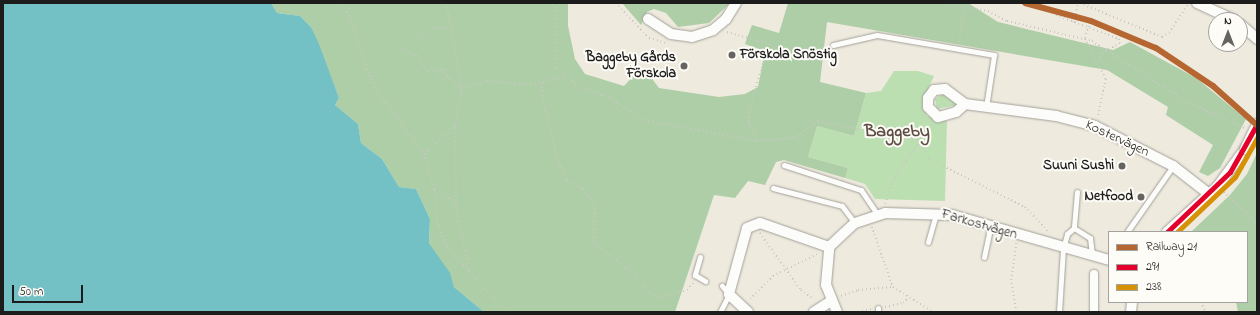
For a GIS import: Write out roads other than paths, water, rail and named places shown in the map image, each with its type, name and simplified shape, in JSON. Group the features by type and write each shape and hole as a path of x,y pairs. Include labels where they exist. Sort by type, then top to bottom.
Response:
{"street":[{"path":"648,19 682,37 712,30 726,19 736,3"},
{"path":"1196,3 1216,12"},
{"path":"1248,31 1257,39"},
{"path":"945,89 965,104 956,112 938,117 928,107 928,98 934,90 945,89"},
{"name":"Kostervägen","path":"965,104 1056,116 1095,126 1173,166 1210,194"},
{"path":"1168,231 1210,194 1245,149 1257,124"},
{"name":"Farkostvägen","path":"828,246 855,223 874,216 936,213 1058,248 1108,259"},
{"path":"748,312 729,294 747,228 754,223 770,225 828,246 826,285 831,302 837,312"},
{"path":"1094,274 1094,312"},
{"path":"817,310 831,302"}],"lane":[{"path":"833,45 878,35 994,55 986,106"},
{"path":"784,165 861,190 874,216"},
{"path":"1128,231 1173,166"},
{"path":"773,188 842,206 855,223"},
{"path":"1059,312 1058,248 1067,234 1074,228 1077,192"},
{"path":"928,242 936,213"},
{"path":"1074,228 1090,238 1092,255"},
{"path":"984,257 990,229"},
{"path":"700,257 695,275 705,282"},
{"path":"720,312 729,294 722,286"}],"water":[{"path":"3,3 271,3 277,13 300,16 311,27 319,44 339,98 335,105 358,124 361,143 382,159 399,187 416,189 430,219 429,243 450,273 454,287 484,312 3,312"}],"rail line":[{"name":"21","path":"1025,3 1091,21 1156,48 1213,86 1257,125"}],"place":[{"name":"Förskola Snöstig","path":"732,55"},
{"name":"Baggeby Gårds Förskola","path":"684,66"},
{"name":"Suuni Sushi","path":"1122,166"},
{"name":"Netfood","path":"1141,197"}],"district":[{"name":"Baggeby","path":"897,132"}]}
